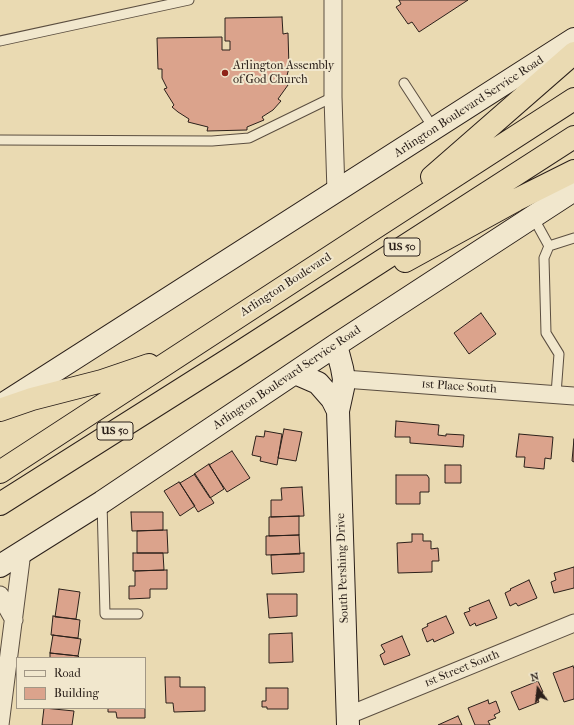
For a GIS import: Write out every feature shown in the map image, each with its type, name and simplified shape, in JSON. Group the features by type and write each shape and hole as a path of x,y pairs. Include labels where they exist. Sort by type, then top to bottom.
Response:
{"highway":[{"path":"378,225 574,52"},
{"name":"Arlington Boulevard","path":"0,472 176,356 574,99"},
{"name":"US 50","path":"0,504 231,358 574,137"},
{"path":"231,358 498,210 574,171"},
{"path":"0,410 32,399 102,381 176,356"}],"street":[{"path":"330,1 336,192"},
{"name":"Arlington Boulevard Service Road","path":"0,406 574,39"},
{"name":"Arlington Boulevard Service Road","path":"0,566 102,502 336,345 574,190"},
{"name":"South Pershing Drive","path":"336,345 344,380 344,388 338,411 349,720"},
{"name":"South Pershing Drive","path":"295,373 318,384 332,399 338,411"},
{"name":"1st Place South","path":"344,380 574,396"},
{"path":"0,725 22,552"},
{"path":"0,595 14,620"},
{"name":"1st Street South","path":"349,720 574,623"}],"lane":[{"path":"0,41 189,0"},
{"path":"404,83 434,129"},
{"path":"0,140 212,141 249,138 333,98"},
{"path":"533,217 549,246"},
{"path":"556,394 559,354 546,333 544,258 549,246 574,238"},
{"path":"102,502 105,614 138,614"}],"building":[{"path":"399,0 468,0 419,32 412,22 408,24 396,7 401,4"},
{"name":"Arlington Assembly of God Church","path":"282,17 283,34 288,33 289,68 285,83 288,85 278,99 281,101 273,110 262,117 264,120 247,127 247,130 207,131 208,127 188,122 189,119 172,107 174,105 164,89 167,88 162,78 162,69 158,69 157,38 222,37 222,50 230,50 230,41 225,41 225,18"},
{"path":"481,313 496,334 469,354 454,333"},
{"path":"396,421 439,425 438,435 464,435 463,447 410,443 410,437 395,437"},
{"path":"284,429 302,432 296,461 278,458"},
{"path":"265,431 282,434 277,465 260,461 261,457 252,455 256,436 264,437"},
{"path":"519,434 553,437 551,459 545,458 544,469 524,467 525,457 516,457"},
{"path":"574,439 574,462 572,461"},
{"path":"232,451 250,478 227,492 209,465"},
{"path":"209,464 224,489 210,498 194,474"},
{"path":"445,465 461,465 461,483 445,483"},
{"path":"195,474 214,503 198,512 180,483"},
{"path":"396,475 427,475 429,478 429,492 420,492 420,504 396,504"},
{"path":"179,482 195,506 180,516 164,491"},
{"path":"302,487 304,516 271,517 271,500 282,500 281,488"},
{"path":"131,512 163,512 163,530 132,531"},
{"path":"299,516 299,535 269,536 269,517"},
{"path":"167,530 168,553 137,553 137,531"},
{"path":"412,534 423,534 423,541 431,541 431,549 438,548 439,561 432,561 432,572 398,573 397,543 412,542"},
{"path":"299,535 300,554 266,555 266,536"},
{"path":"133,553 163,553 164,570 133,571"},
{"path":"304,553 304,572 272,574 271,555"},
{"path":"574,567 574,588 554,593 551,582 556,580 554,573"},
{"path":"167,570 167,589 150,589 150,598 129,599 129,586 135,586 135,571"},
{"path":"529,580 537,598 518,606 516,603 510,606 505,593"},
{"path":"59,589 80,592 76,619 55,617"},
{"path":"267,594 297,594 297,616 269,618"},
{"path":"489,600 497,618 476,626 475,623 470,626 464,613 470,611 469,608"},
{"path":"53,616 80,620 78,638 51,635"},
{"path":"446,616 454,633 434,642 433,639 427,642 422,629 428,626 427,624"},
{"path":"292,633 293,662 269,663 269,634"},
{"path":"53,635 81,639 78,656 50,653"},
{"path":"402,636 410,655 384,665 380,655 385,652 381,645"},
{"path":"50,653 79,657 50,657"},
{"path":"573,666 574,699 564,702 553,673"},
{"path":"165,677 180,677 180,687 205,687 205,711 174,712 173,703 166,703"},
{"path":"538,681 543,692 536,695 539,702 519,710 511,692"},
{"path":"266,688 288,688 288,709 267,709 267,707 262,707 262,701 266,701"},
{"path":"488,700 489,704 496,701 500,712 494,715 496,718 488,721 490,725 475,725 468,708"},
{"path":"44,709 74,711 72,725 42,725"},
{"path":"108,709 145,709 145,718 117,718 116,712 108,712"},
{"path":"458,716 462,725 438,725"}],"place":[{"name":"Arlington Assembly of God Church","path":"225,73"}]}
